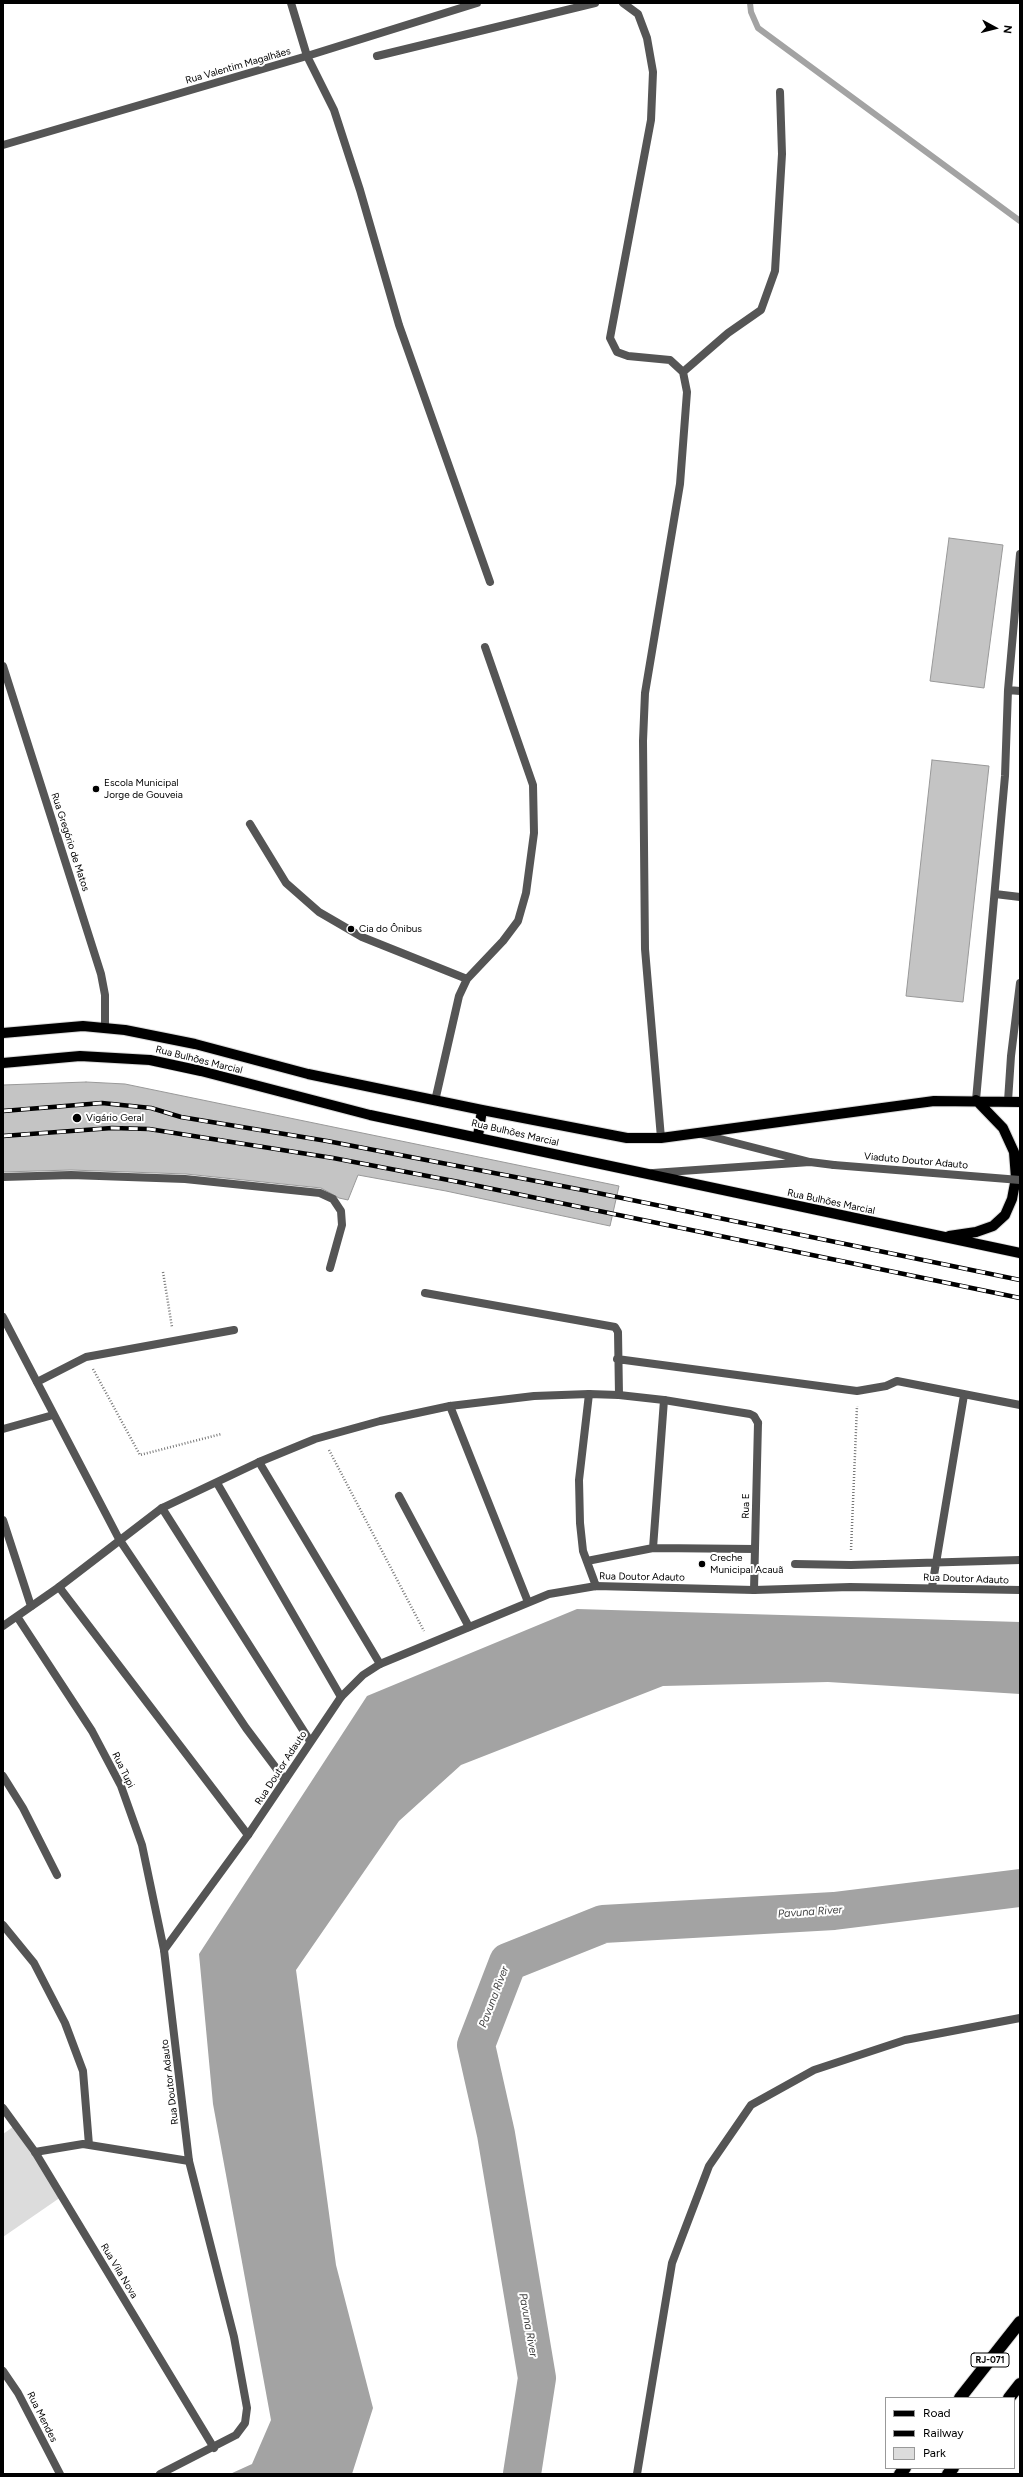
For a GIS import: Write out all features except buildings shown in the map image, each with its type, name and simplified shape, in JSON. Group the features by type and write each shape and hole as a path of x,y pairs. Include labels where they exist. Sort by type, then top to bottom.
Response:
{"highway":[{"name":"RJ-071","path":"961,2397 1020,2322"},
{"path":"1010,2397 1020,2384"}],"main road":[{"name":"Rua Bulhões Marcial","path":"3,1033 82,1026 105,1027 195,1044 308,1074 627,1138 662,1138 934,1101 976,1100 1020,1102"},
{"name":"Rua Bulhões Marcial","path":"3,1063 80,1056 150,1060 370,1115 478,1136 638,1174 1020,1254"},
{"path":"941,1237 976,1232 993,1226 1006,1215 1012,1199 1016,1178 1014,1152 1003,1128 976,1100"},
{"path":"478,1136 482,1110"}],"street":[{"path":"291,3 307,56 334,110 360,190 399,325 490,582"},
{"name":"Rua Valentim Magalhães","path":"3,146 307,56 477,3"},
{"path":"377,56 595,3"},
{"path":"623,3 638,14 647,38 652,72 651,120 610,338 617,352 628,356 670,360 683,372 687,392 680,484 646,693 643,741 645,949 662,1138"},
{"path":"683,372 728,333 761,310 766,297 775,270 782,154 780,92"},
{"path":"976,1100 1005,776 1008,690 1020,554"},
{"path":"435,1100 459,996 467,979 503,941 518,921 526,893 534,832 533,785 485,647"},
{"name":"Rua Gregório de Matos","path":"3,666 101,974 105,996 105,1027"},
{"path":"1008,690 1020,691"},
{"path":"250,824 286,884 319,912 362,937 467,979"},
{"path":"995,894 1020,897"},
{"path":"1008,1101 1011,1056 1020,983"},
{"name":"Viaduto Doutor Adauto","path":"698,1133 810,1162 1020,1180"},
{"name":"Viaduto Doutor Adauto","path":"638,1174 810,1162"},
{"path":"3,1177 71,1175 161,1178 320,1193 333,1199 341,1211 342,1225 330,1268"},
{"path":"425,1293 612,1326 618,1332 617,1359 619,1395"},
{"path":"3,1317 119,1539 246,1728 285,1780"},
{"path":"37,1382 86,1357 108,1351 234,1330"},
{"path":"617,1359 857,1391 886,1386 897,1381 1020,1405"},
{"path":"589,1394 579,1480 583,1551 596,1586"},
{"path":"3,1626 18,1618 31,1606 59,1587 119,1539 162,1508 259,1462 322,1437 450,1406 534,1396 589,1394 619,1395 664,1400 653,1548"},
{"path":"932,1587 964,1395"},
{"name":"Rua E","path":"664,1400 750,1414 754,1416 758,1423 754,1590"},
{"path":"450,1406 528,1602"},
{"path":"3,1430 53,1415"},
{"path":"259,1462 380,1664"},
{"path":"217,1483 341,1697"},
{"path":"399,1496 469,1627"},
{"path":"162,1508 310,1741"},
{"path":"3,1520 31,1606"},
{"path":"587,1561 653,1548 755,1549"},
{"path":"795,1564 851,1565 937,1561 1020,1560"},
{"name":"Rua Doutor Adauto","path":"160,2474 214,2448 236,2435 245,2423 247,2408 234,2337 189,2161 164,1950 248,1836 310,1741 341,1697 363,1675 380,1664 549,1594 596,1586 754,1590 932,1587 1020,1590"},
{"path":"59,1587 248,1836"},
{"name":"Rua Tupi","path":"18,1618 92,1731 121,1786 142,1845 164,1950"},
{"path":"3,1776 23,1808 57,1875"},
{"path":"3,1925 34,1963 65,2023 83,2071 88,2144"},
{"path":"637,2474 672,2263 709,2166 751,2105 814,2070 905,2040 1020,2018"},
{"name":"Rua Vila Nova","path":"3,2108 35,2152 214,2448"},
{"path":"35,2152 88,2144 189,2161"},
{"name":"Rua Mendes","path":"3,2371 18,2392 60,2474"}],"path":[{"path":"163,1272 175,1341"},
{"path":"86,1357 140,1455 222,1434"},
{"path":"851,1565 857,1391"},
{"path":"322,1437 431,1644"}],"green space":[{"path":"13,2127 61,2197 3,2237 3,2134"}],"shaded area":[{"path":"577,1609 1020,1622 1020,1694 828,1682 663,1686 461,1765 399,1821 296,1970 336,2265 373,2408 352,2474 230,2474 252,2464 271,2420 213,2104 199,1954 367,1696"}],"waterway":[{"path":"750,3 751,12 758,28 1020,221"},
{"name":"Pavuna River","path":"522,2474 537,2378 496,2134 476,2045 508,1962 603,1924 834,1911 1020,1888"}],"railway":[{"path":"3,1111 102,1103 151,1108 181,1117 327,1141 588,1191 1020,1280"},
{"path":"3,1136 112,1128 149,1129 333,1158 459,1182 1020,1298"}],"place":[{"name":"Escola Municipal Jorge de Gouveia","path":"96,789"},
{"name":"Cia do Ônibus","path":"351,929"},
{"name":"Vigário Geral","path":"77,1118"},
{"name":"Creche Municipal Acauã","path":"702,1564"}]}
